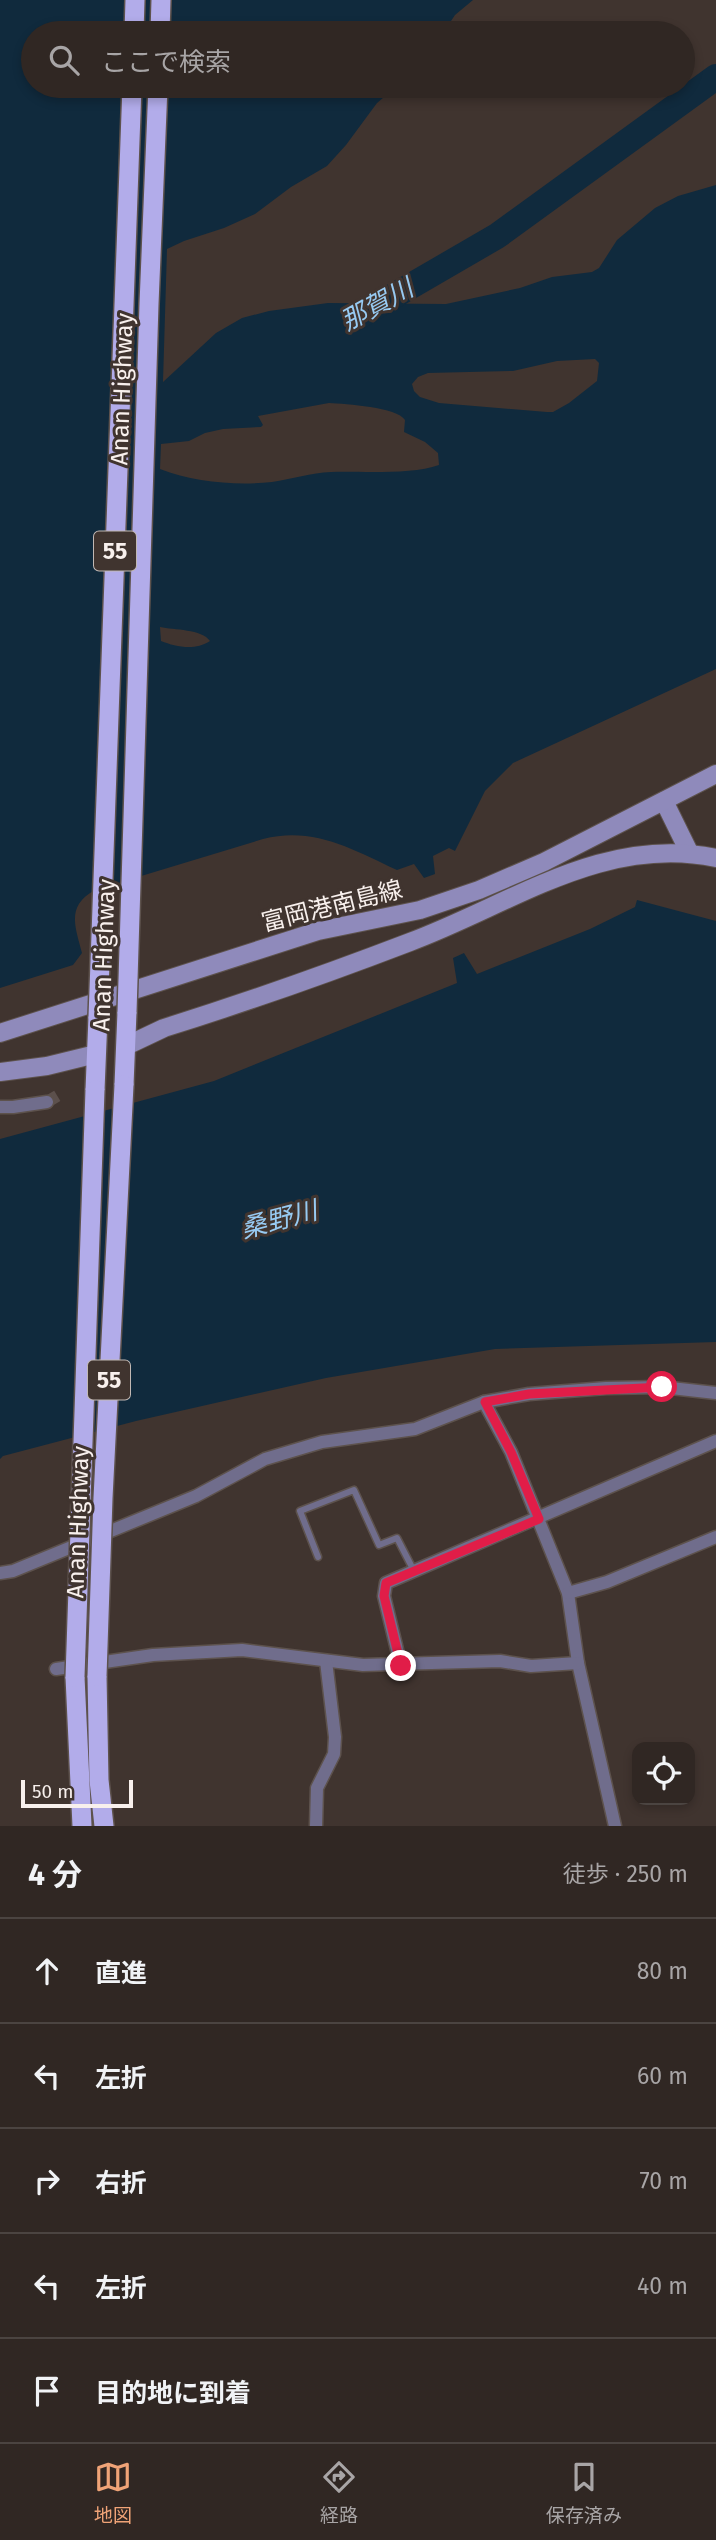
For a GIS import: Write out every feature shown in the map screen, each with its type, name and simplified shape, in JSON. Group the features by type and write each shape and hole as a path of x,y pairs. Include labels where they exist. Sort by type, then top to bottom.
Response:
{"highway":[{"path":"134,0 134,21"},
{"path":"161,21 162,0"},
{"name":"Anan Highway","path":"82,1826 75,1677 132,98"},
{"name":"Anan Highway","path":"104,1826 99,1780 97,1676 103,1498 126,1045 158,98"}],"main road":[{"name":"富岡港南島線","path":"0,1033 305,934 420,910 479,890 544,862 716,774"},
{"path":"664,801 689,852"},
{"path":"126,1045 164,1028 412,942 579,869 613,858 689,852 716,858"},
{"path":"0,1072 47,1066 96,1054"}],"street":[{"path":"0,1107 47,1102"},
{"path":"0,1573 12,1571 128,1525 196,1496 265,1460 322,1443 415,1429 485,1402 529,1394 607,1388 662,1387 716,1393"},
{"path":"485,1402 511,1452 568,1593 578,1663 615,1826"},
{"path":"401,1666 384,1596 386,1583 716,1441"},
{"path":"568,1593 607,1582 716,1537"},
{"path":"56,1669 153,1655 242,1650 363,1665 401,1666 500,1661 531,1666 578,1663"},
{"path":"316,1826 317,1788 334,1754 335,1737 326,1661"}],"lane":[{"path":"318,1557 300,1511 354,1490 379,1545 397,1538 414,1571"}],"water":[{"path":"0,0 473,0 451,21 21,21 21,98 383,98 327,166 291,187 255,214 167,249 163,382 216,333 242,318 269,311 328,303 446,304 520,288 552,277 592,272 599,268 617,240 655,208 678,196 716,185 716,669 513,763 485,791 455,851 449,848 433,856 435,874 424,878 414,864 397,870 348,848 316,838 299,835 263,839 95,890 86,896 76,910 75,925 82,953 73,965 0,988","holes":["595,359 599,363 597,381 553,412 439,403 420,397 412,384 418,377 428,373 513,371 557,361","329,403 382,409 400,416 405,420 404,432 425,442 438,453 439,465 400,471 324,473 272,482 244,483 201,480 160,469 161,444 189,441 205,433 223,429 261,427 263,425 258,416","160,627 194,632 210,641 198,646 173,645 161,641"]},
{"name":"桑野川","path":"637,900 716,921 716,1342 495,1349 326,1378 136,1421 0,1459 0,1139 214,1081 457,983 453,958 464,953 477,974 590,929 635,907"}],"waterway":[{"name":"那賀川","path":"695,92 716,77"},
{"name":"那賀川","path":"354,319 497,236 687,98"}],"tunnel":[{"path":"47,1102 62,1093"}],"route":[{"path":"401,1666 384,1596 386,1583 539,1519 511,1452 485,1402 529,1394 662,1387"}]}
